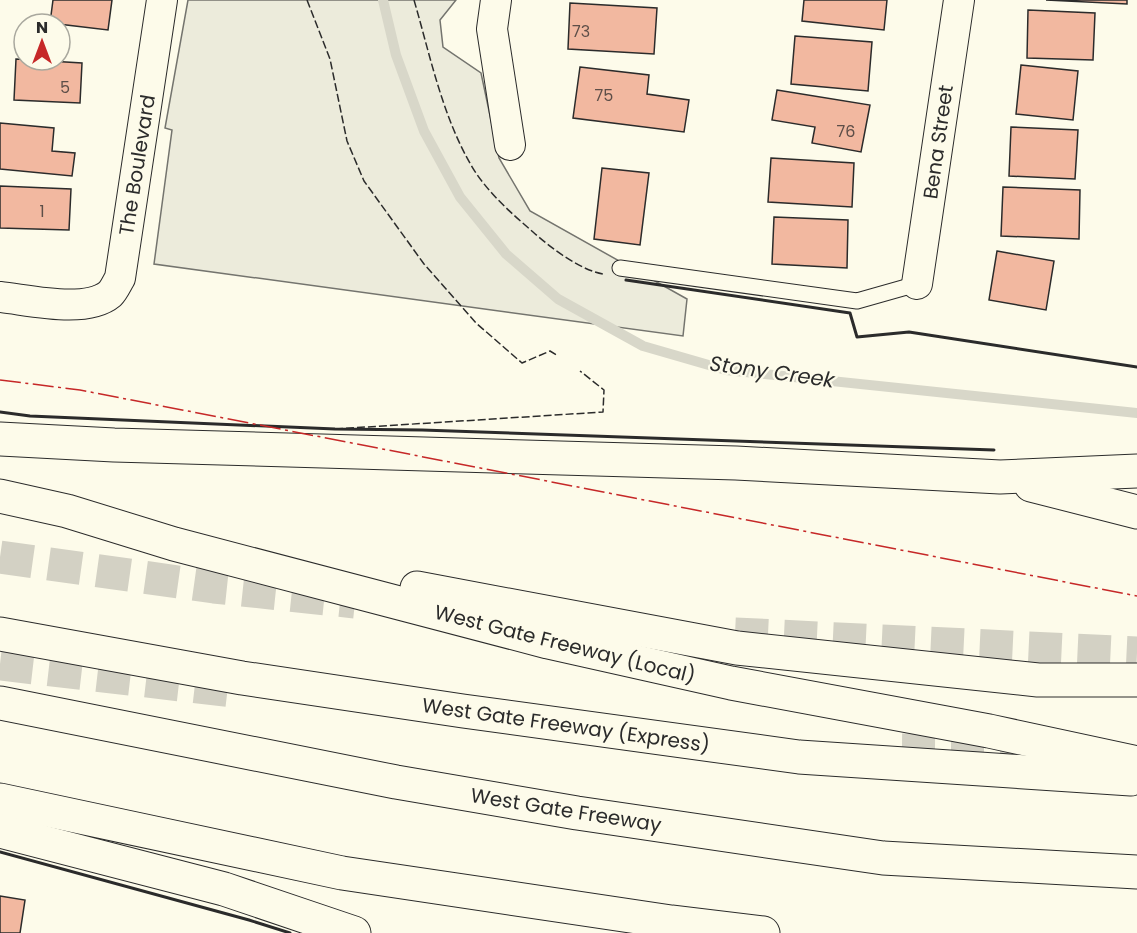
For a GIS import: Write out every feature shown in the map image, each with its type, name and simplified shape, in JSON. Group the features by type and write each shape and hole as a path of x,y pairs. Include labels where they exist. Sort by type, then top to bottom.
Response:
{"highway":[{"path":"0,439 114,445 736,464 1000,477 1137,471"},
{"path":"1000,477 1137,512"},
{"name":"West Gate Freeway (Local)","path":"0,496 67,511 174,544 548,642 730,683 989,731 1128,770"},
{"path":"174,544 737,648 1038,680 1137,681"},
{"name":"West Gate Freeway (Express)","path":"0,634 242,678 799,757 1128,770"},
{"name":"West Gate Freeway","path":"0,703 396,782 589,814 883,858 1137,872"},
{"path":"0,800 342,873 671,922 763,933"},
{"path":"0,831 224,889 354,933"}],"street":[{"name":"The Boulevard","path":"0,297 78,305 96,301 110,294 120,278 162,0"},
{"path":"496,0 492,29 510,145"},
{"name":"Bena Street","path":"917,284 959,0"}],"lane":[{"path":"620,268 857,301 917,284"}],"shaded area":[{"path":"188,0 456,0 440,20 443,47 481,73 499,158 530,211 687,299 683,336 154,264 172,130 165,128"}],"building":[{"path":"53,0 112,0 108,30 72,26 72,12 51,12"},
{"path":"804,0 887,0 884,30 802,21"},
{"path":"1046,0 1127,0 1127,4"},
{"path":"570,3 657,8 654,54 568,49"},
{"path":"1028,10 1095,13 1093,60 1027,58"},
{"path":"795,36 872,42 868,91 791,84"},
{"path":"72,62 82,63 80,103 14,100 15,72 72,72"},
{"path":"1021,65 1078,71 1073,120 1016,114"},
{"path":"580,67 649,75 647,94 689,100 684,132 573,118"},
{"path":"777,90 870,105 861,152 812,143 815,127 772,120"},
{"path":"0,123 54,128 52,151 75,153 72,176 0,169"},
{"path":"1011,127 1078,130 1075,179 1009,176"},
{"path":"771,158 854,163 852,207 768,202"},
{"path":"602,168 649,173 640,245 594,239"},
{"path":"0,186 71,189 69,230 0,228"},
{"path":"1003,187 1080,190 1079,239 1001,236"},
{"path":"774,217 848,220 847,268 772,264"},
{"path":"997,251 1054,261 1046,310 989,300"},
{"path":"0,896 25,900 20,933 0,933"}],"waterway":[{"name":"Stony Creek","path":"383,0 396,55 424,131 460,197 506,254 558,299 643,346 726,370 1137,413"}],"tunnel":[{"path":"0,557 214,587 355,602"},
{"path":"735,634 1137,653"},
{"path":"0,664 241,692"},
{"path":"902,750 1048,751"}],"fence":[{"path":"307,0 330,59 347,141 364,181 424,264 476,323 522,363 550,351 558,356"},
{"path":"414,0 444,105 461,146 477,175 491,193 548,245 575,263 603,274"},
{"path":"335,429 603,412 604,390 580,371"}],"wall":[{"path":"626,280 850,313 857,337 909,332 1137,367"},
{"path":"0,412 30,416 335,429 994,450"},
{"path":"0,852 290,933"}],"power":[{"path":"0,380 80,390 1137,596"}]}
